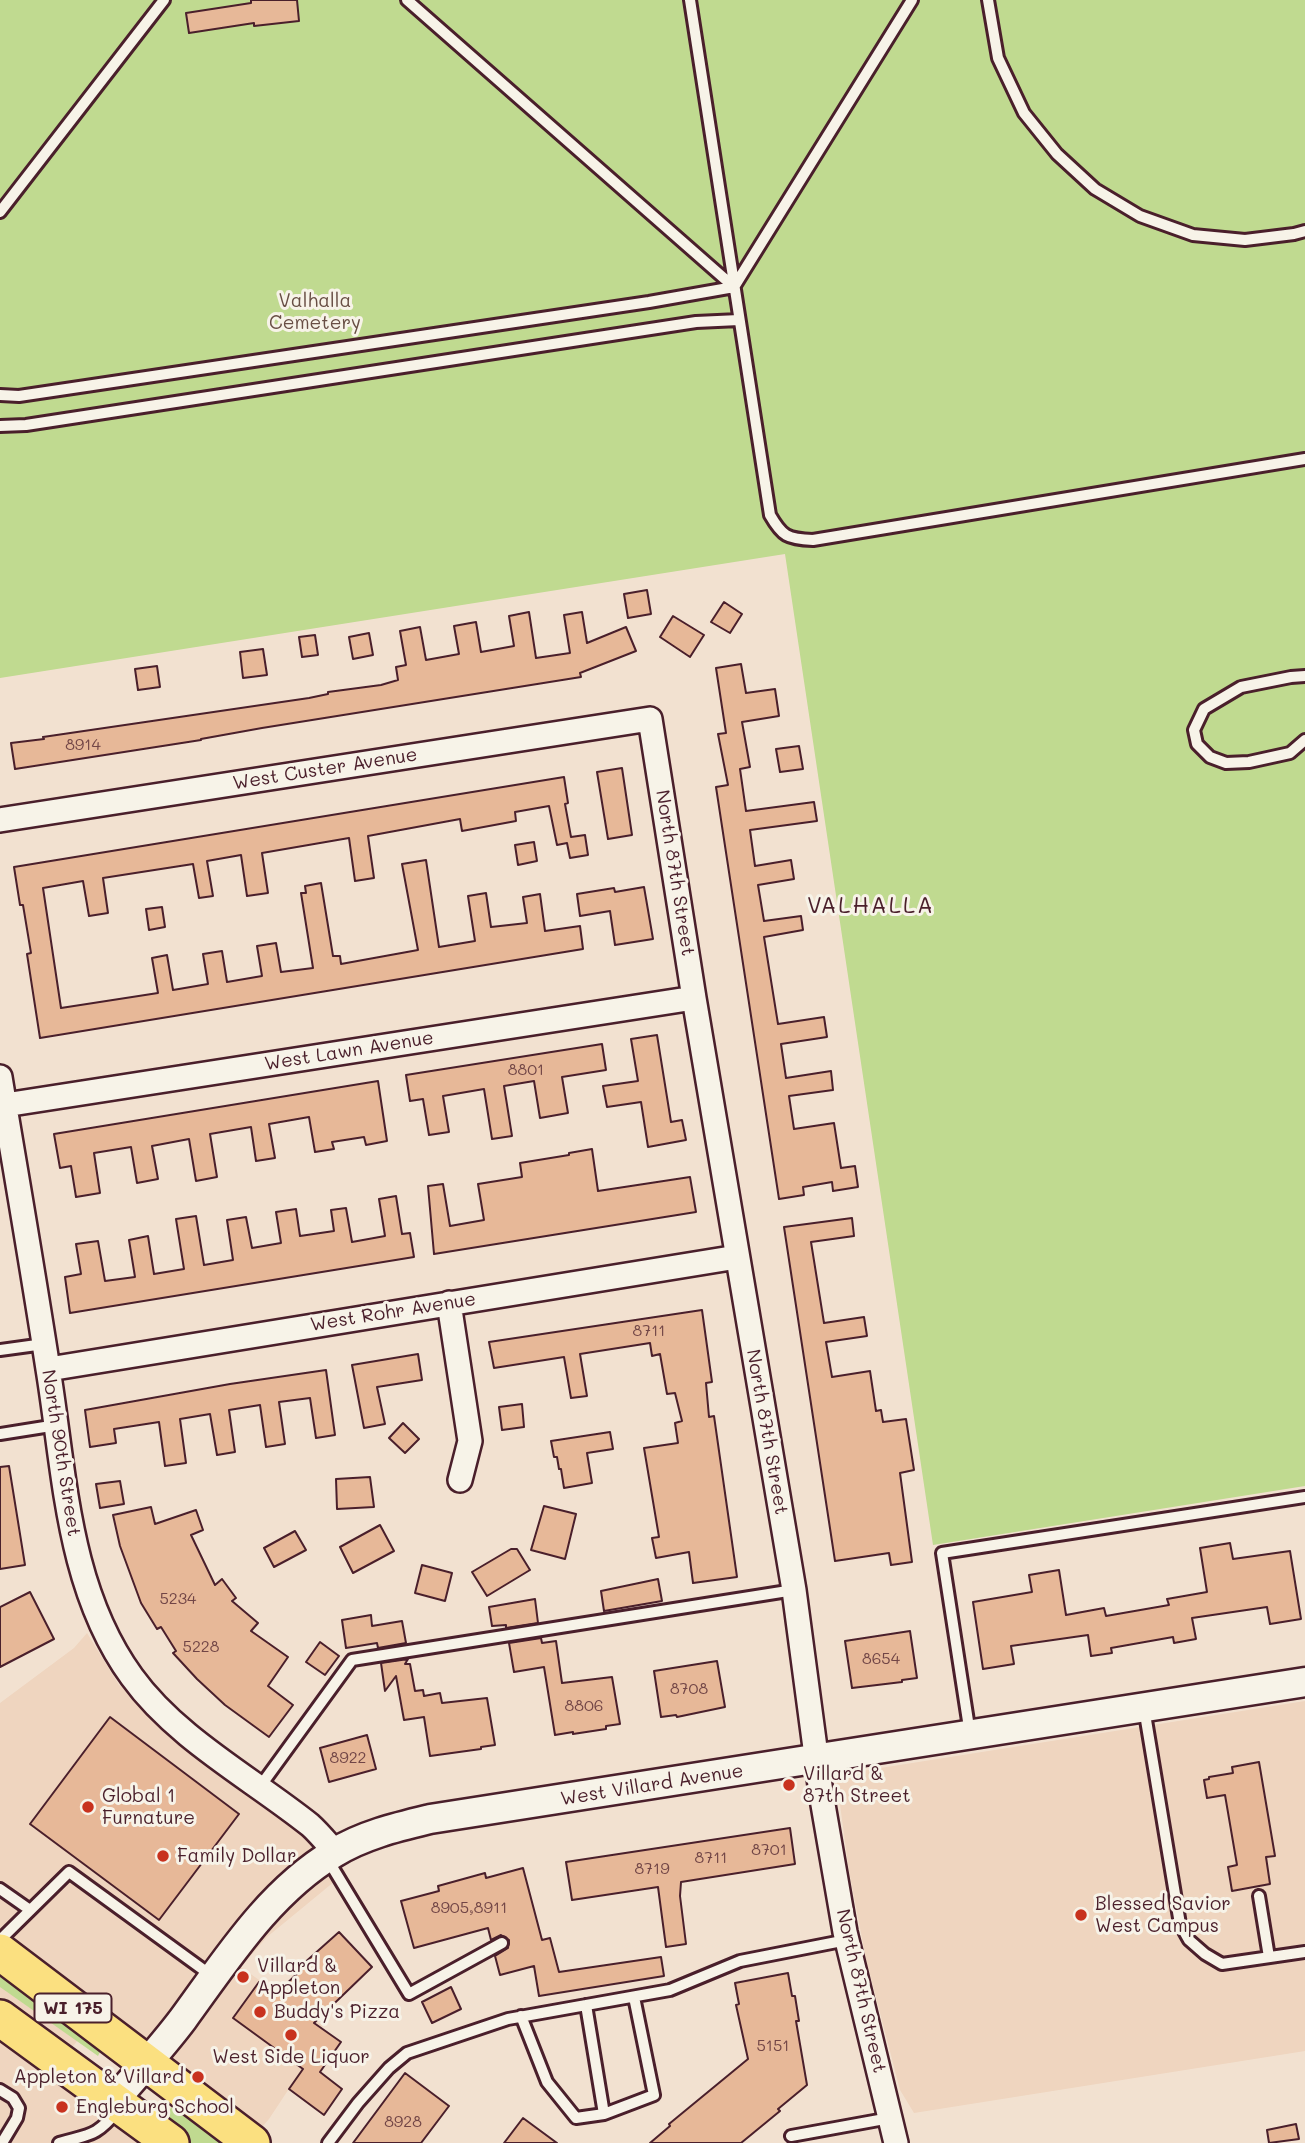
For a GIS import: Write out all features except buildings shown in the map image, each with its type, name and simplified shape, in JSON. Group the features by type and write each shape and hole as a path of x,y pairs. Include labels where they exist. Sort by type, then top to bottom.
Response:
{"main road":[{"name":"WI 175","path":"0,1952 252,2143"},
{"name":"WI 175","path":"5,2025 171,2143"}],"street":[{"name":"West Custer Avenue","path":"0,820 650,719"},
{"name":"North 87th Street","path":"650,719 794,1590 816,1759 847,1940 896,2143"},
{"name":"West Lawn Avenue","path":"5,1105 694,998"},
{"name":"North 90th Street","path":"0,1077 57,1425 68,1515 92,1600 106,1634 131,1676 152,1702 180,1728 312,1826 331,1855"},
{"name":"West Rohr Avenue","path":"48,1369 737,1257"},
{"path":"449,1303 470,1441 460,1480"},
{"name":"West Villard Avenue","path":"117,2104 182,2020 212,1976 269,1906 291,1885 331,1855 373,1835 430,1818 1305,1682"}],"lane":[{"path":"0,212 164,0"},
{"path":"407,0 734,287"},
{"path":"690,0 769,515 780,533 794,539 813,540 1305,459"},
{"path":"0,395 32,394 734,287 912,0"},
{"path":"988,0 998,58 1024,113 1057,154 1096,189 1140,216 1193,235 1245,240 1305,231"},
{"path":"0,425 26,425 696,323 739,320"},
{"path":"1305,676 1241,688 1205,709 1194,730 1197,744 1210,757 1226,763 1249,762 1290,753 1305,740"},
{"path":"0,1350 44,1344"},
{"path":"0,1434 57,1425"},
{"path":"970,1735 942,1553 1305,1497"},
{"path":"259,1788 352,1660 794,1590"},
{"path":"1144,1708 1180,1924 1189,1940 1222,1964 1305,1952"},
{"path":"331,1855 409,1994 502,1943"},
{"path":"0,1940 69,1872 212,1976"},
{"path":"0,1889 30,1910"},
{"path":"1259,1896 1269,1957"},
{"path":"328,2143 388,2067 407,2053 508,2019 670,1990 740,1961 847,1940"},
{"path":"521,2016 547,2082 576,2118 604,2114 654,2095 634,1997"},
{"path":"586,2005 604,2114"},
{"path":"0,2090 13,2098 19,2108 17,2118 2,2143"},
{"path":"59,2143 89,2136 104,2127 117,2104"},
{"path":"791,2136 890,2118"}],"shaded area":[{"path":"87,1633 119,1685 225,1780 313,1843 346,1872 267,1937 241,1967 323,2026 301,2058 306,2063 262,2127 101,2011 51,2074 143,2143 0,2143 0,1703 74,1648"},
{"name":"Blessed Savior West Campus","path":"1305,1701 1305,2051 914,2113 900,2090 866,1959 849,1871 836,1775"}],"green space":[{"name":"Valhalla Cemetery","path":"0,0 1305,0 1305,1486 933,1545 785,554 0,678"},
{"path":"0,1973 102,2048 98,2056 0,1987"},
{"path":"174,2105 225,2143 191,2143 183,2138 166,2113"}],"place":[{"name":"Villard & 87th Street","path":"789,1785"},
{"name":"Global 1 Furnature","path":"88,1807"},
{"name":"Family Dollar","path":"163,1856"},
{"name":"Blessed Savior West Campus","path":"1081,1915"},
{"name":"Villard & Appleton","path":"243,1977"},
{"name":"Buddy's Pizza","path":"260,2012"},
{"name":"West Side Liquor","path":"291,2035"},
{"name":"Appleton & Villard","path":"198,2077"},
{"name":"Engleburg School","path":"62,2107"}],"district":[{"name":"VALHALLA","path":"871,906"}]}
